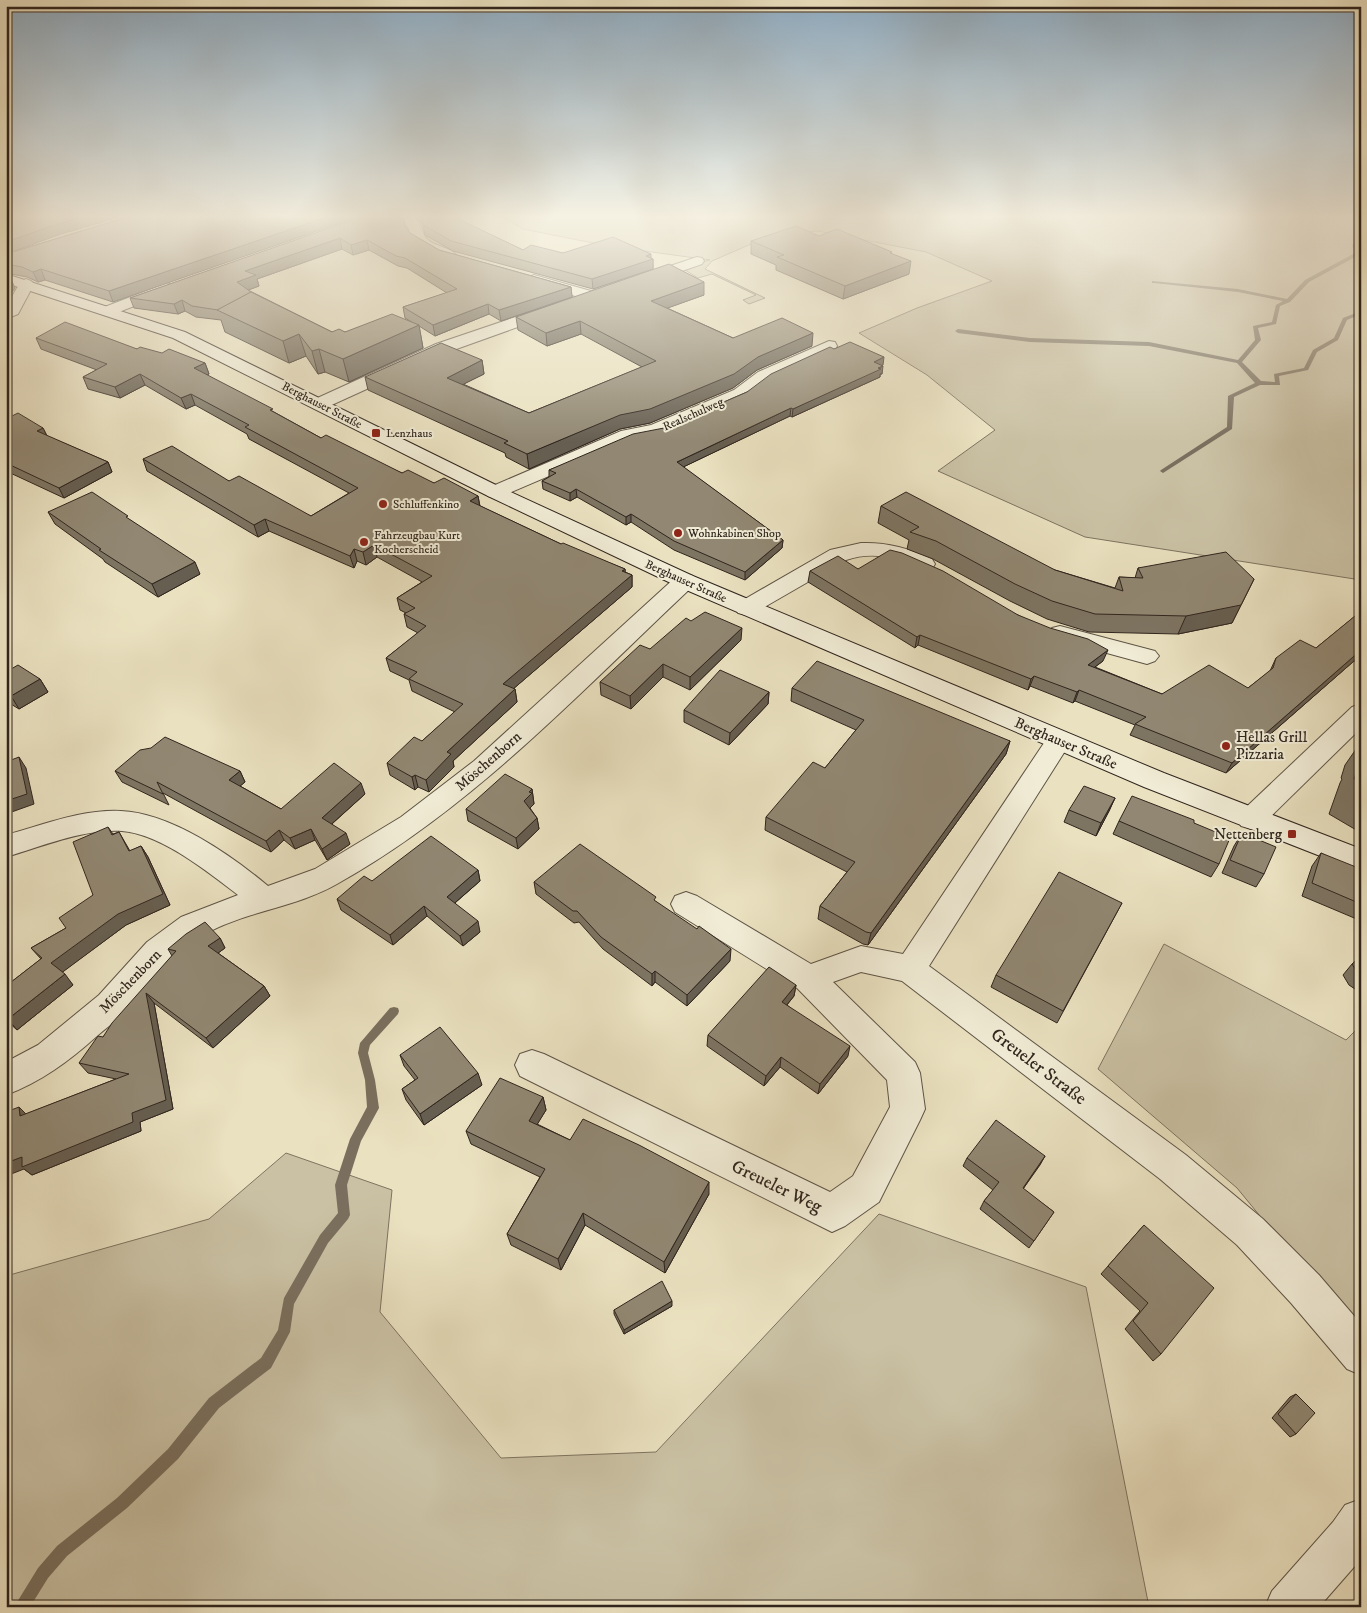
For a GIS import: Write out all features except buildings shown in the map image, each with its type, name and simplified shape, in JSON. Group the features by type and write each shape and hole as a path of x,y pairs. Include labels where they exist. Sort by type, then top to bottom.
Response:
{"street":[{"path":"6,314 12,311 22,291"},
{"name":"Berghauser Straße","path":"48,291 179,335 496,492 685,582 1059,740 1252,819 1361,861"},
{"path":"108,311 161,291"},
{"path":"575,291 593,296"},
{"path":"319,404 442,348 606,291"},
{"name":"Realschulweg","path":"496,492 628,435 656,430 740,394 764,376 829,346"},
{"name":"Berghauser Straße","path":"746,608 838,555 850,551 872,548 895,551 918,560 944,574"},
{"name":"Möschenborn","path":"6,1080 50,1056 110,1005 158,951 192,926 232,909 264,900 325,877 411,824 483,768 685,582"},
{"path":"1040,625 1069,637 1147,656"},
{"path":"1252,819 1361,713"},
{"path":"808,978 861,959 910,969 1059,740"},
{"path":"6,846 97,822 123,821 141,823 190,848 244,883 264,900"},
{"name":"Greueler Weg","path":"532,1065 832,1213 866,1189 908,1109 903,1073 808,978 686,904"},
{"name":"Greueler Straße","path":"910,969 1173,1166 1250,1232 1305,1289 1361,1355"},
{"path":"1288,1607 1361,1521"}],"shaded area":[{"path":"748,291 765,298 749,304 743,300 756,295"},
{"path":"963,291 1361,291 1361,580 1085,537 938,471 995,430 927,375 859,333 917,308"},
{"path":"1164,944 1346,1040 1361,1025 1361,1339 1237,1188 1098,1069"},
{"path":"286,1153 392,1190 380,1312 501,1458 656,1452 879,1214 1086,1287 1149,1607 6,1607 6,1276 209,1219"}],"waterway":[{"path":"1245,291 1288,301"},
{"path":"1288,301 1297,291"},
{"path":"1239,362 1258,340 1255,327 1274,323 1278,305 1288,301"},
{"path":"1259,383 1278,384 1276,375 1306,369 1315,351 1336,339 1345,319 1361,312"},
{"path":"958,331 1030,340 1149,344 1239,362"},
{"path":"1239,362 1259,383"},
{"path":"1163,471 1230,428 1231,396 1259,383"},
{"path":"21,1607 43,1573 62,1551 122,1503 173,1454 214,1403 266,1363 284,1332 288,1302 324,1239 344,1215 341,1185 356,1139 373,1108 370,1080 363,1053 365,1043 394,1011"}],"place":[{"name":"Lenzhaus","path":"376,433"},
{"name":"Schluffenkino","path":"383,504"},
{"name":"Wohnkabinen Shop","path":"678,533"},
{"name":"Fahrzeugbau Kurt Kocherscheid","path":"364,542"},
{"name":"Hellas Grill Pizzaria","path":"1226,746"},
{"name":"Nettenberg","path":"1292,834"}]}
